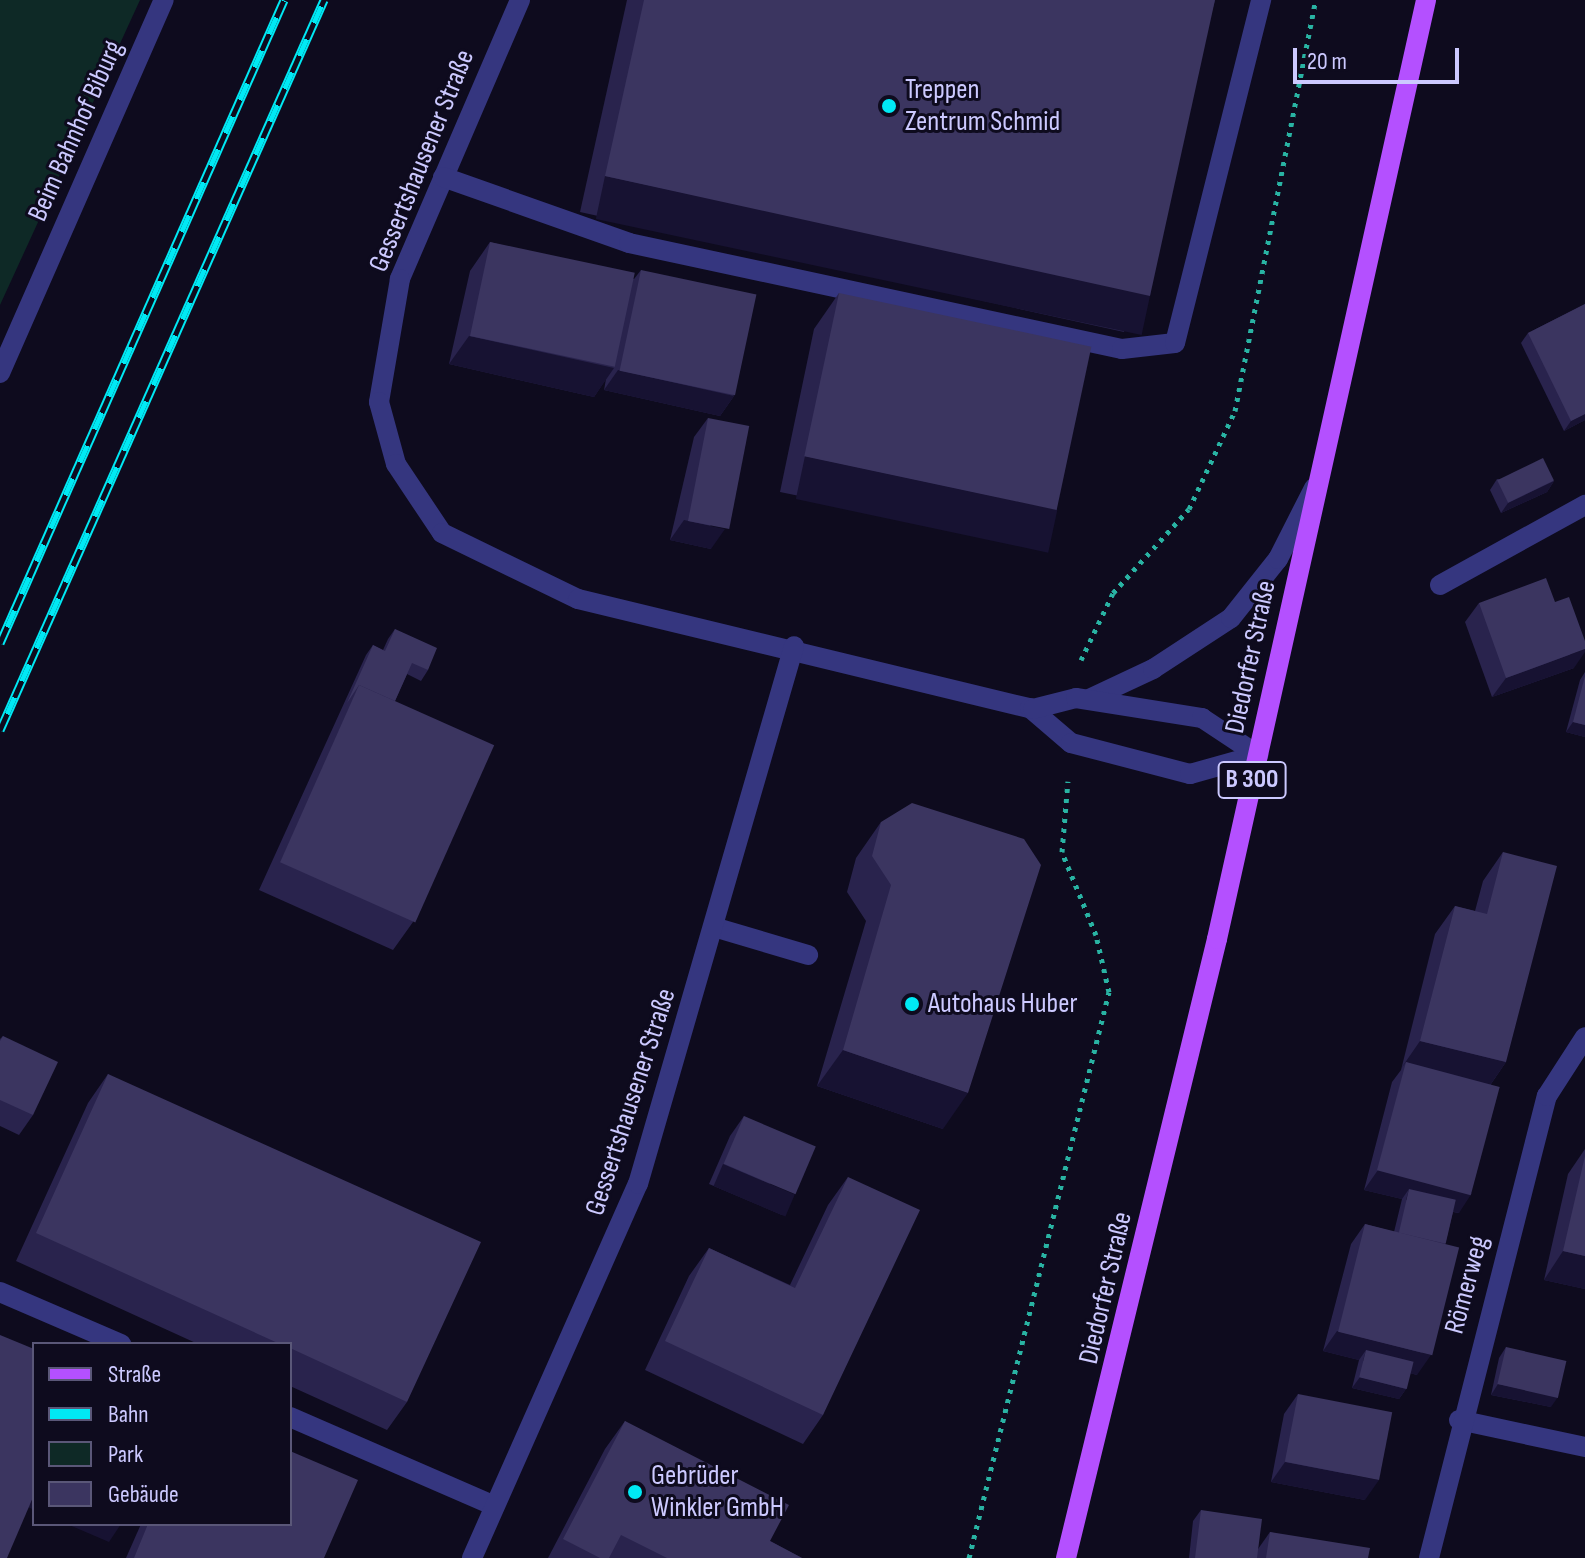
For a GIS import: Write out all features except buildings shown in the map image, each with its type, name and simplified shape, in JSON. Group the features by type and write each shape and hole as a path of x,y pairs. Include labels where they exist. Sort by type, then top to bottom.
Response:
{"main road":[{"name":"Diedorfer Straße","path":"1066,1558 1258,755 1426,0"}],"street":[{"name":"Beim Bahnhof Biburg","path":"0,373 164,0"},
{"name":"Gessertshausener Straße","path":"520,0 400,279 379,402 396,464 442,533 578,599 794,646 1033,709 1089,699 1153,669 1231,618 1278,559 1320,478"},
{"path":"443,177 629,243 1122,349 1175,343 1261,0"},
{"path":"1440,585 1585,505"},
{"name":"Gessertshausener Straße","path":"472,1558 638,1184 717,928 794,646"},
{"name":"Gessertshausener Straße","path":"1089,699 1202,718 1258,755"},
{"name":"Gessertshausener Straße","path":"1033,709 1071,743 1190,774 1258,755"},
{"path":"717,928 808,955"},
{"name":"Römerweg","path":"1429,1558 1459,1420 1547,1096 1585,1037"},
{"path":"0,1292 116,1342"},
{"path":"292,1418 495,1506"},
{"path":"1459,1420 1585,1447"}],"green space":[{"path":"0,0 140,0 0,305"}],"railway":[{"path":"0,643 284,0"},
{"path":"0,730 324,0"}],"place":[{"name":"Treppen Zentrum Schmid","path":"889,106"},
{"name":"Autohaus Huber","path":"912,1004"},
{"name":"Gebrüder Winkler GmbH","path":"635,1492"}]}
